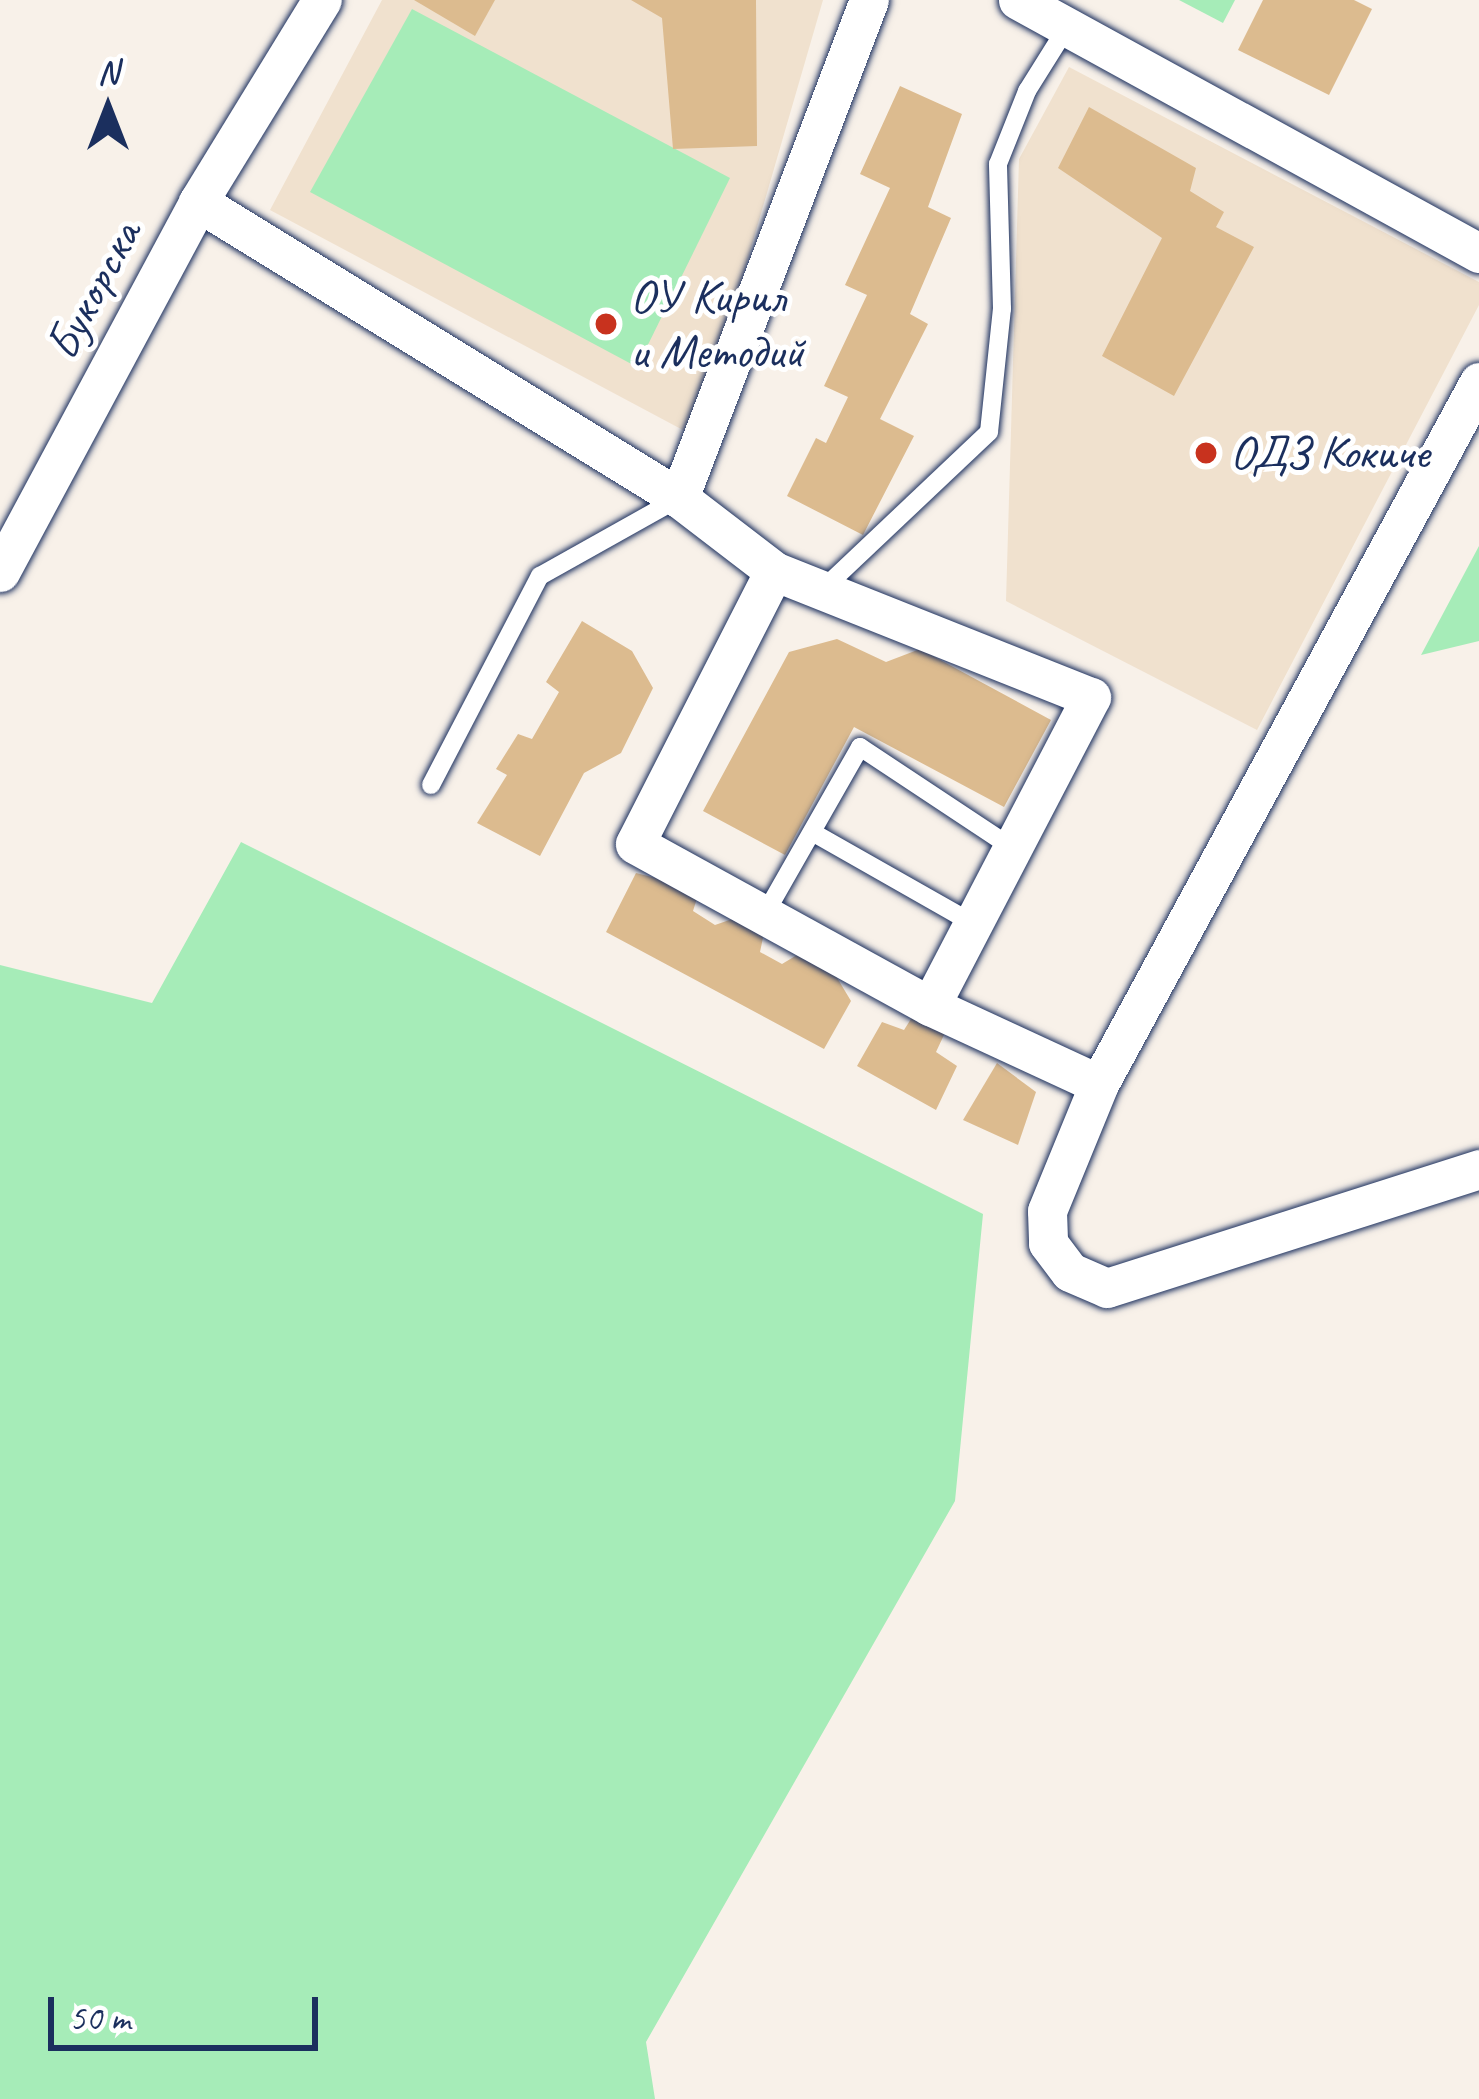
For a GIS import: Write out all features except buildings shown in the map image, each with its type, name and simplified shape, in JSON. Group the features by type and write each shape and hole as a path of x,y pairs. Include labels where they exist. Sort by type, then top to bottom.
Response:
{"street":[{"name":"Букорска","path":"0,572 198,202 322,0"},
{"path":"679,498 869,0"},
{"path":"1018,0 1479,253"},
{"path":"198,202 679,498 774,571 1091,697 930,1006"},
{"path":"1479,382 1100,1084 1048,1211 1048,1243 1070,1272 1106,1288 1479,1169"},
{"path":"774,571 635,844 930,1006 1100,1084"}],"lane":[{"path":"824,588 989,432 1003,309 998,164 1027,91 1067,27"},
{"path":"431,785 540,576 679,498"},
{"path":"766,912 860,746 1011,847"},
{"path":"812,832 972,923"}],"shaded area":[{"name":"ОУ Кирил и Методий","path":"382,0 823,0 696,437 270,210"},
{"name":"ОДЗ Кокиче","path":"1069,67 1479,282 1479,305 1257,730 1006,601 1019,159"}],"green space":[{"path":"1179,0 1235,0 1223,23"},
{"path":"412,9 730,178 637,367 310,192"},
{"path":"1479,546 1479,641 1421,655"},
{"path":"241,842 983,1214 955,1501 646,2042 655,2099 0,2099 0,965 152,1003"}],"place":[{"name":"ОУ Кирил и Методий","path":"606,324"},
{"name":"ОДЗ Кокиче","path":"1206,453"}]}
